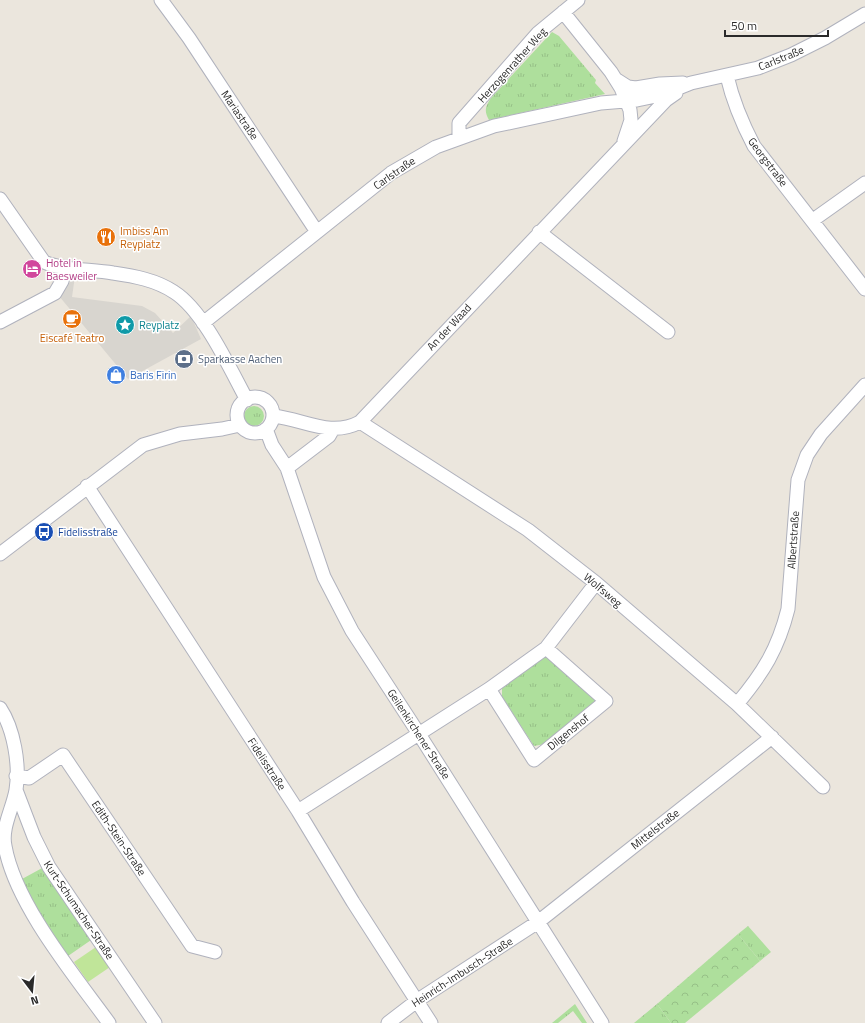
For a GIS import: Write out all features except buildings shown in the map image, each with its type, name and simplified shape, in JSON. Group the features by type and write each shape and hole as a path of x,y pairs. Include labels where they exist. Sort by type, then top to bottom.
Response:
{"street":[{"name":"Mariastraße","path":"161,0 189,38 317,232"},
{"name":"Herzogenrather Weg","path":"459,138 459,123 538,33 578,0"},
{"name":"Carlstraße","path":"564,12 617,80 624,100"},
{"name":"Carlstraße","path":"203,323 391,173 415,158 459,138 494,126 601,103 637,100 661,94 691,83 758,68 791,55 825,38 865,14"},
{"name":"Georgstraße","path":"727,76 731,96 740,121 754,146 865,289"},
{"name":"Carlstraße","path":"617,80 628,87 636,88 660,84 691,83"},
{"name":"An der Waad","path":"360,422 666,100 691,83"},
{"name":"An der Waad","path":"618,151 627,137 630,126 630,110 624,100"},
{"path":"812,220 865,183"},
{"path":"0,199 44,262 54,266 114,273 157,283 175,292 203,323 246,400"},
{"path":"539,232 668,332"},
{"path":"0,322 55,293 62,281 66,267"},
{"name":"Albertstraße","path":"736,704 753,685 773,653 784,626 788,609 798,480 807,455 821,434 865,385"},
{"path":"261,398 267,402 272,409 273,416 271,423 266,429 252,433 240,425 237,416 238,409 246,400 261,398"},
{"path":"273,416 285,417 333,429 348,428 360,422"},
{"name":"Wolfsweg","path":"360,422 528,530 596,583 736,704 823,787"},
{"path":"0,554 87,486 143,445 180,434 222,429 240,425"},
{"name":"Geilenkirchener Straße","path":"266,429 272,445 287,468 324,577 352,631 602,1023"},
{"path":"287,468 329,436 333,429"},
{"name":"Fidelisstraße","path":"87,486 298,811 353,902 418,1000 431,1023"},
{"path":"298,811 489,689 546,648 596,583"},
{"name":"Dilgenshof","path":"489,689 534,760 606,702 546,648"},
{"name":"Kurt-Schumacher-Straße","path":"0,708 10,732 15,753 16,790 5,830 4,845 9,861 24,897 36,918 63,960 109,1023"},
{"name":"Mittelstraße","path":"538,922 772,737"},
{"name":"Edith-Stein-Straße","path":"16,776 29,778 63,755 192,946 216,952"},
{"name":"Kurt-Schumacher-Straße","path":"16,790 34,837 49,867 155,1023"},
{"name":"Heinrich-Imbusch-Straße","path":"388,1023 418,1000 538,922"}],"green space":[{"path":"552,32 559,36 596,80 595,83 605,94 489,120 486,114 486,109 491,98"},
{"path":"254,406 261,409 264,416 261,423 254,426 247,423 244,416 247,409"},
{"path":"545,655 597,700 545,744 534,746 502,697 502,688"},
{"path":"44,867 94,938 68,956 40,918 22,879"},
{"path":"748,926 771,952 760,961 738,934"},
{"path":"738,934 760,961 685,1023 671,1023 657,1004"},
{"path":"96,947 110,967 88,982 74,962"},
{"path":"575,1004 587,1023 582,1023 573,1011 558,1023 552,1023"},
{"path":"657,1004 671,1023 634,1023"}],"shaded area":[{"name":"Reyplatz","path":"75,276 72,297 142,306 155,313 173,333 191,316 201,339 128,379 59,296"}],"place":[{"name":"Imbiss Am Reyplatz","path":"106,237"},
{"name":"Hotel in Baesweiler","path":"32,269"},
{"name":"Eiscafé Teatro","path":"72,319"},
{"name":"Reyplatz","path":"125,325"},
{"name":"Sparkasse Aachen","path":"184,359"},
{"name":"Baris Firin","path":"116,375"},
{"name":"Fidelisstraße","path":"44,532"}]}
